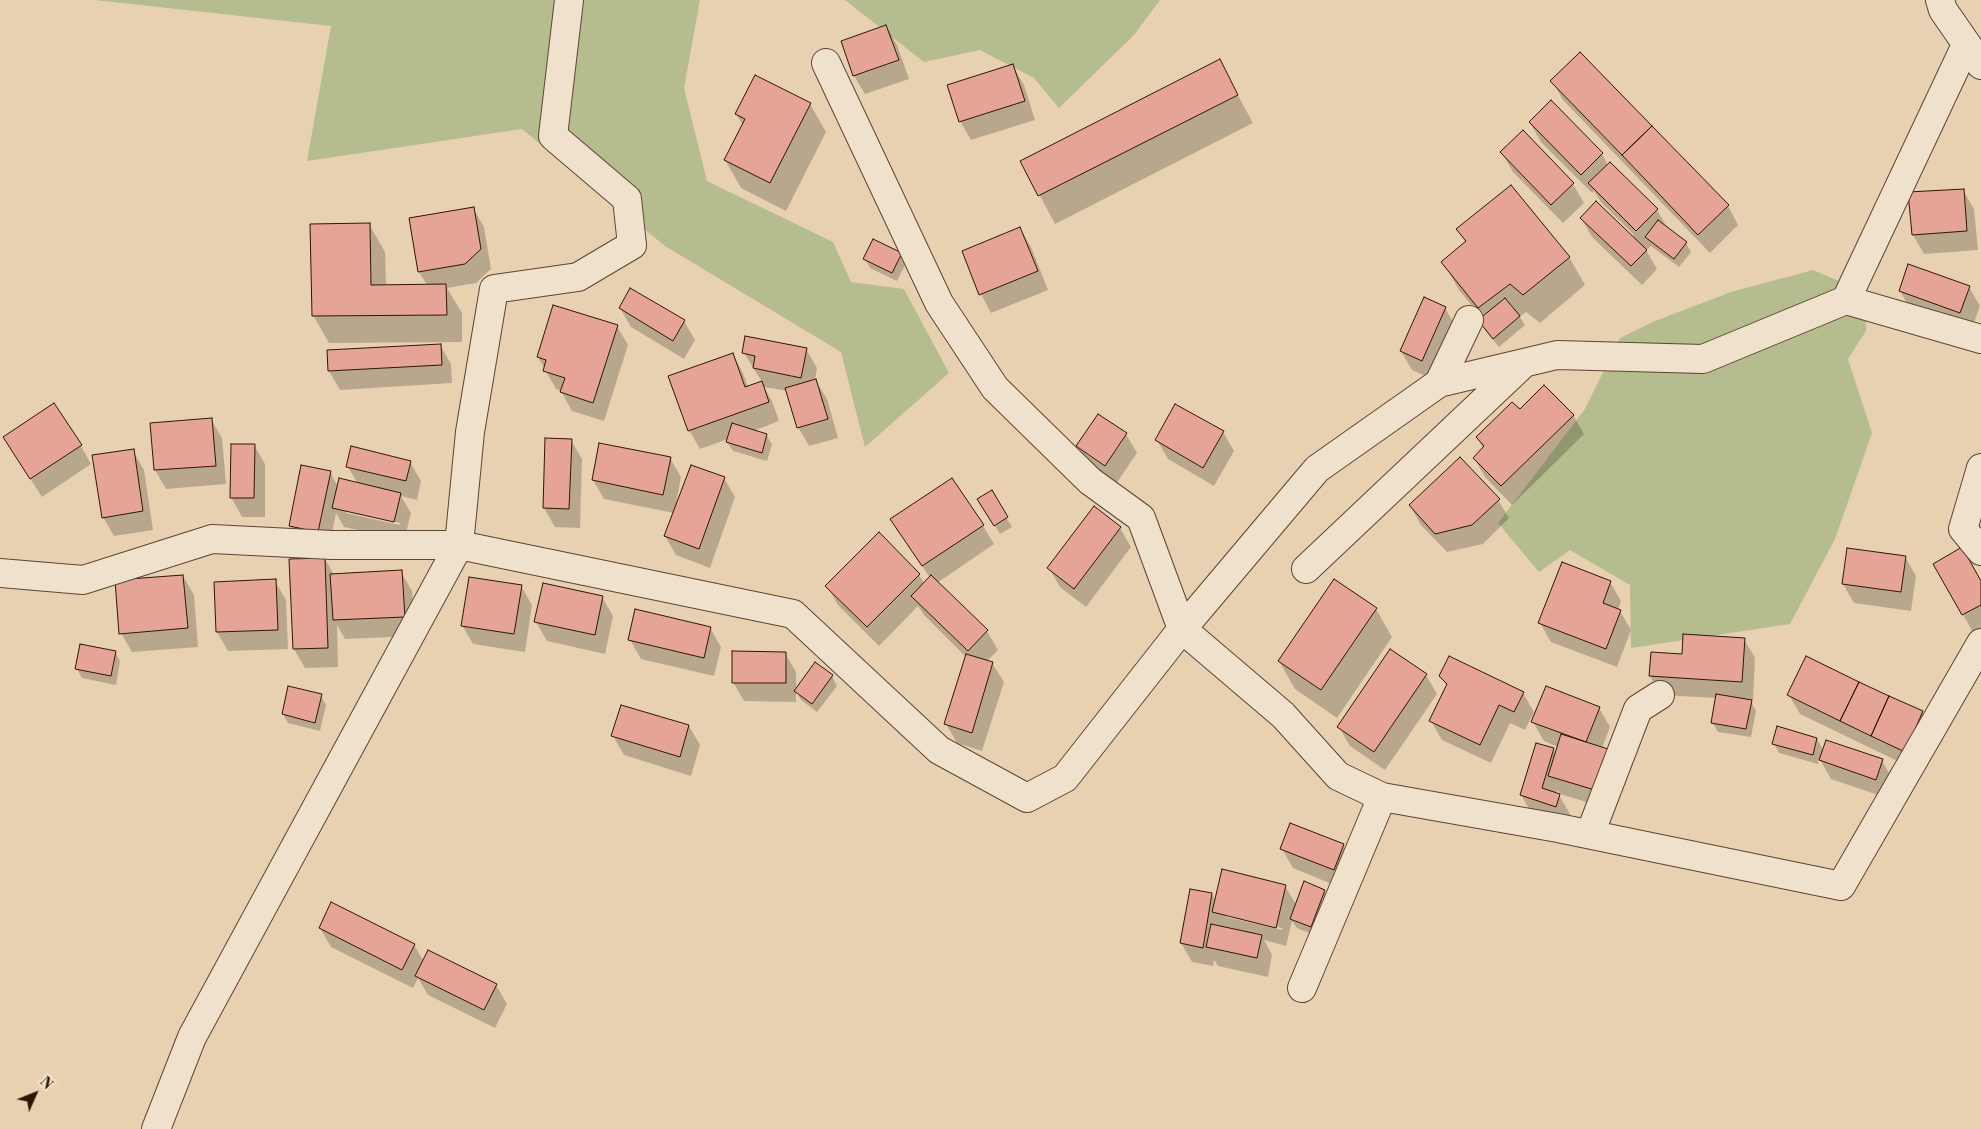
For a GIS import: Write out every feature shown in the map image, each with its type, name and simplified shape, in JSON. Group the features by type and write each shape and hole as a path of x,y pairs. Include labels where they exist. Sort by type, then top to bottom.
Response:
{"street":[{"path":"156,1129 192,1037 459,545 470,432 494,289 578,277 632,245 627,199 553,136 569,0"},
{"path":"1846,300 1974,55 1948,3"},
{"path":"826,63 938,303 995,388 1090,481 1142,518 1182,629 1283,715 1338,776 1382,797 1590,834 1841,886 1979,650"},
{"path":"0,573 83,580 212,539 332,545 459,545 793,614 939,750 1026,798 1065,778 1182,629 1317,469 1439,383 1557,355 1703,359 1846,300 1981,339"},
{"path":"1439,383 1469,320"},
{"path":"1306,569 1524,363"},
{"path":"1981,468 1963,529 1981,551"},
{"path":"1590,834 1638,709 1660,695"},
{"path":"1302,988 1382,797"}],"green space":[{"path":"95,0 700,0 684,88 707,181 833,242 851,282 904,289 949,373 865,447 841,352 665,246 522,129 307,161 331,26"},
{"path":"845,0 1160,0 1134,35 1059,108 1034,78 980,50 924,62"},
{"path":"1813,270 1865,292 1866,331 1848,359 1872,433 1835,539 1790,624 1631,648 1630,585 1570,550 1539,572 1498,523 1585,409 1620,338 1655,321 1731,292"}],"building":[{"path":"886,25 899,60 853,76 841,41"},
{"path":"1580,52 1652,126 1622,155 1550,81"},
{"path":"1220,59 1238,95 1038,196 1020,161"},
{"path":"1013,64 1025,101 959,122 947,85"},
{"path":"755,75 811,103 770,183 724,160 745,119 735,114"},
{"path":"1551,100 1603,153 1581,175 1529,122"},
{"path":"1652,126 1729,205 1698,235 1622,155"},
{"path":"1523,130 1574,183 1551,205 1500,152"},
{"path":"1610,162 1658,209 1636,231 1588,183"},
{"path":"1511,185 1570,257 1523,295 1510,284 1478,308 1441,262 1466,241 1456,229"},
{"path":"1964,189 1967,231 1912,235 1908,192"},
{"path":"1596,201 1647,250 1631,266 1580,218"},
{"path":"474,207 481,249 465,264 418,272 409,218"},
{"path":"1658,220 1687,242 1674,259 1645,237"},
{"path":"370,223 371,285 446,284 447,315 312,316 310,224"},
{"path":"1020,227 1038,271 979,295 962,251"},
{"path":"873,239 902,253 892,273 863,259"},
{"path":"1908,264 1970,286 1960,313 1899,291"},
{"path":"630,288 685,320 673,341 619,308"},
{"path":"1424,297 1446,307 1422,361 1400,351"},
{"path":"1505,298 1520,316 1493,339 1478,320"},
{"path":"553,305 618,325 593,403 560,392 565,378 543,371 546,360 537,357"},
{"path":"745,336 807,348 801,378 753,368 755,356 742,353"},
{"path":"441,344 442,365 328,371 327,350"},
{"path":"733,353 745,387 762,381 769,402 688,431 668,376"},
{"path":"816,379 828,419 797,428 785,388"},
{"path":"1544,385 1574,415 1501,486 1473,458 1484,446 1476,437 1512,402 1520,409"},
{"path":"54,403 82,445 30,479 3,437"},
{"path":"1175,404 1224,431 1203,468 1155,440"},
{"path":"1098,414 1127,433 1105,466 1076,446"},
{"path":"212,418 216,466 154,470 150,423"},
{"path":"732,423 767,434 762,453 726,442"},
{"path":"545,438 572,439 569,509 543,508"},
{"path":"599,443 671,457 663,495 592,480"},
{"path":"231,444 255,444 254,498 230,498"},
{"path":"351,446 411,461 406,481 346,467"},
{"path":"134,449 143,511 102,518 92,455"},
{"path":"1460,457 1500,499 1472,525 1435,534 1409,505"},
{"path":"301,465 331,471 318,532 289,526"},
{"path":"691,465 725,477 699,549 664,536"},
{"path":"339,478 401,493 394,522 332,508"},
{"path":"952,478 984,525 922,566 890,519"},
{"path":"992,490 1008,517 994,526 977,499"},
{"path":"1094,506 1121,527 1074,589 1047,568"},
{"path":"879,532 920,574 867,627 825,586"},
{"path":"1962,547 1981,581 1981,605 1962,615 1933,564"},
{"path":"1847,548 1906,556 1901,592 1842,584"},
{"path":"325,558 328,648 293,649 289,559"},
{"path":"1562,562 1611,581 1603,603 1621,610 1606,649 1538,623"},
{"path":"402,570 405,617 333,620 330,574"},
{"path":"183,575 188,628 119,634 115,580"},
{"path":"931,575 988,630 968,651 911,596"},
{"path":"469,577 522,585 514,634 461,626"},
{"path":"276,579 278,630 216,632 214,582"},
{"path":"1334,579 1377,608 1321,690 1278,661"},
{"path":"543,583 603,596 595,635 534,622"},
{"path":"635,609 711,627 704,658 628,640"},
{"path":"1683,634 1745,638 1742,682 1649,676 1651,652 1682,654"},
{"path":"80,644 116,651 111,676 75,669"},
{"path":"1390,649 1427,674 1374,752 1337,727"},
{"path":"732,651 786,652 786,683 732,683"},
{"path":"966,654 993,662 972,733 944,724"},
{"path":"1449,656 1524,692 1514,712 1499,705 1480,745 1429,721 1447,684 1439,676"},
{"path":"1806,656 1859,682 1840,721 1787,695"},
{"path":"815,662 833,675 812,704 794,691"},
{"path":"1859,682 1889,696 1871,736 1840,721"},
{"path":"288,686 322,694 315,723 282,714"},
{"path":"1546,686 1600,707 1586,742 1531,722"},
{"path":"1716,694 1752,700 1746,729 1711,723"},
{"path":"1889,696 1923,711 1905,752 1871,736"},
{"path":"621,705 689,725 680,757 611,736"},
{"path":"1777,726 1817,738 1813,755 1772,744"},
{"path":"1561,734 1608,749 1595,790 1548,776"},
{"path":"1826,740 1883,759 1876,780 1819,760"},
{"path":"1536,743 1554,748 1542,788 1560,794 1556,807 1520,795"},
{"path":"1290,823 1344,844 1334,870 1280,849"},
{"path":"1222,869 1286,885 1276,928 1212,912"},
{"path":"1304,881 1325,890 1311,927 1290,919"},
{"path":"1190,889 1212,893 1203,948 1180,943"},
{"path":"331,902 415,944 402,970 319,928"},
{"path":"1211,924 1262,935 1257,958 1206,947"},
{"path":"428,950 497,984 484,1010 415,976"}]}
